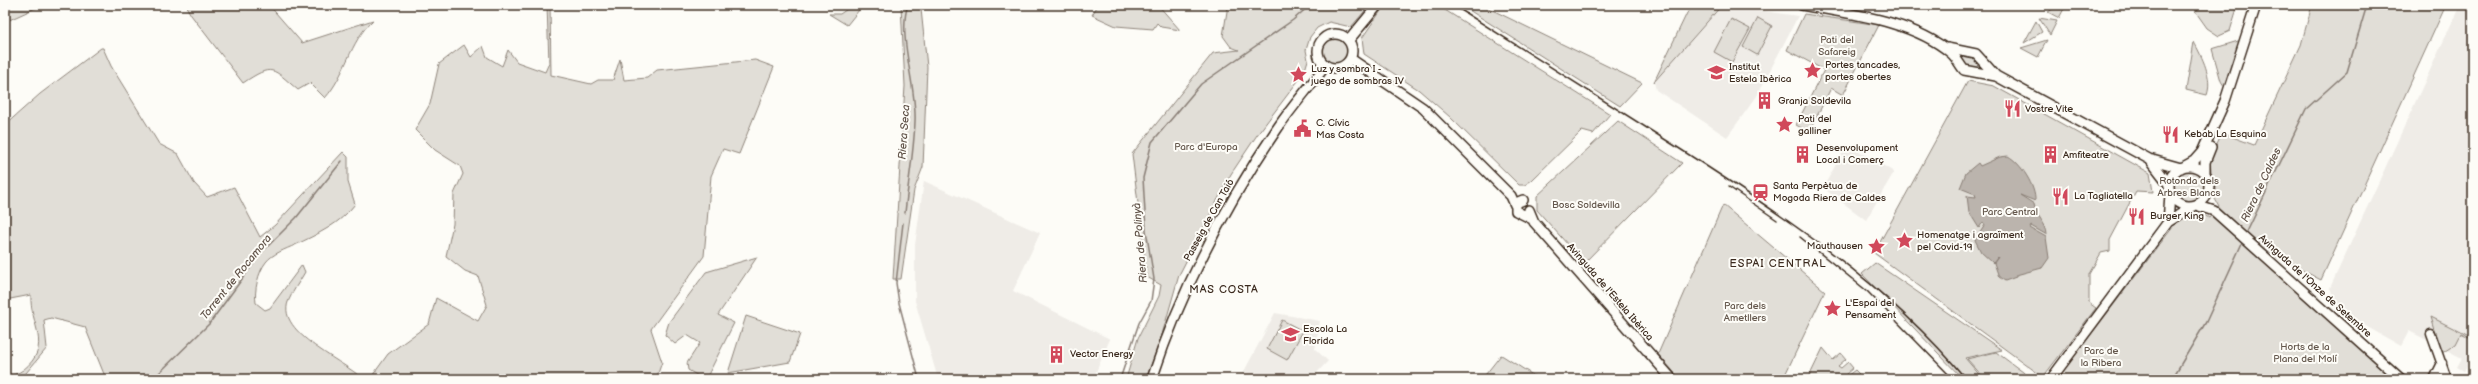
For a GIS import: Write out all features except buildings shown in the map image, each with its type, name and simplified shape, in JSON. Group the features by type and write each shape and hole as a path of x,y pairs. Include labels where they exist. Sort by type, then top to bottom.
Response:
{"main road":[{"path":"1349,40 1378,5"},
{"path":"1802,5 1882,21 1929,39 1959,55 1964,70 1996,76"},
{"path":"2168,183 2174,172 2194,161 2202,152 2225,101 2256,5"},
{"path":"2051,379 2168,222 2202,201 2208,192 2209,185 2205,174 2205,162 2243,70 2263,5"},
{"path":"1335,33 1349,40 1352,46 1351,58 1341,67 1335,69 1325,66 1318,57 1317,48 1320,41 1326,35 1335,33"},
{"path":"1959,55 1968,50 1976,54 1982,58 1986,66 1996,76 2149,159 2182,167 2196,167 2205,174"},
{"path":"1351,58 1423,108 1511,196 1519,202 1528,203 1528,215 1517,213 1519,202"},
{"name":"Passeig de Can Taió","path":"1152,379 1167,334 1190,280 1230,200 1279,125 1325,66"},
{"path":"1980,73 1986,66"},
{"path":"2149,159 2168,183 2170,195 2168,222"},
{"path":"2208,192 2214,211"},
{"path":"2170,195 2177,203 2195,206"},
{"name":"Avinguda de l'Onze de Setembre","path":"2195,206 2214,211 2401,379"},
{"name":"Avinguda de l'Estela Ibèrica","path":"1528,215 1672,379"}],"street":[{"path":"2431,334 2447,379"},
{"path":"2434,379 2442,363"}],"shaded area":[{"name":"Institut Estela Ibèrica","path":"1722,5 1798,16 1757,96 1727,137 1656,90 1654,82"},
{"path":"2460,5 2473,5 2473,364 2469,362 2464,371 2457,367 2462,358 2409,331 2401,346 2339,311 2330,288"},
{"path":"1847,144 1894,172 1866,220 1823,188"},
{"path":"2008,156 2013,159 2023,170 2033,189 2035,201 2020,195 2034,204 2035,209 2047,231 2047,235 2031,226 2030,228 2046,237 2049,258 2042,268 2016,275 2016,277 2005,281 1999,277 1994,263 1998,257 1993,263 1981,252 1975,240 1985,225 1983,222 1979,228 1969,212 1967,196 1976,197 1975,194 1960,188 1966,173 1978,163 1980,166 2000,157"},
{"path":"924,181 1040,233 1013,291 1110,339 1093,379 938,379 915,301 915,245"},
{"name":"Escola La Florida","path":"1275,313 1320,321 1315,349 1328,361 1311,379 1240,379"}],"green space":[{"path":"5,5 42,5 5,22"},
{"path":"190,5 269,5 302,43 373,20 358,38 338,79 325,98 310,83 298,90 283,77 272,71 261,73 243,83 191,15 187,8"},
{"path":"547,5 550,5 551,75 591,84 598,80 613,80 620,59 624,80 647,78 657,70 755,60 774,67 739,154 723,149 711,176 704,256 651,329 662,362 656,379 370,379 388,354 429,324 436,298 478,321 487,305 478,276 465,271 446,256 453,224 454,194 463,174 460,166 435,150 415,130 430,104 439,64 464,45 471,57 483,46 487,57 502,66 508,50 517,62 545,72 549,63"},
{"path":"853,5 863,5 847,25 829,14 840,14"},
{"path":"901,5 923,5 921,9 927,67 923,167 914,190 901,279 893,279 905,86"},
{"path":"1098,5 1158,5 1180,30 1161,27 1157,23 1153,29 1116,26 1092,15"},
{"name":"Parc d'Europa","path":"1228,5 1370,5 1351,27 1329,22 1317,28 1310,37 1306,50 1308,60 1304,73 1257,135 1231,174 1179,275 1161,338 1146,379 1126,379 1138,338 1159,296 1161,285 1147,277 1132,154 1213,53 1239,50 1231,47 1223,36"},
{"path":"1385,5 1437,5 1610,114 1593,134 1582,131 1532,180 1525,185 1519,185 1450,117 1419,90 1364,54 1362,38"},
{"path":"1461,5 1482,5 1642,83 1620,106"},
{"path":"1694,5 1722,5 1654,82 1687,13"},
{"path":"2059,5 2066,5 2059,18 2048,12"},
{"path":"2204,5 2238,5 2230,31 2219,36 2207,28 2195,11"},
{"path":"2312,5 2446,5 2321,280 2277,257 2272,251 2262,259 2393,379 2057,379 2176,223 2192,214 2200,214 2209,218 2219,206 2215,199 2215,184 2211,171 2210,158 2222,133 2254,145 2301,45"},
{"name":"Pati del Safareig","path":"1804,14 1879,25 1843,95 1831,88 1809,132 1796,125 1824,70 1787,50"},
{"path":"1758,18 1772,26 1757,55 1743,47"},
{"path":"2039,18 2057,21 2050,35"},
{"path":"1731,19 1750,29 1732,62 1714,52"},
{"path":"2036,21 2042,32 2024,43"},
{"path":"1334,38 1343,42 1347,51 1343,60 1334,64 1325,60 1321,51 1325,42"},
{"path":"2047,40 2038,57 2021,48"},
{"path":"2238,41 2240,42 2224,86 2221,81 2212,49"},
{"path":"2194,42 2208,75 2209,82 2207,95 2186,90"},
{"path":"103,48 111,66 159,144 178,154 194,183 207,197 234,187 260,237 275,225 343,152 348,157 348,182 355,204 343,217 328,228 279,252 266,262 259,276 256,287 256,303 265,310 270,308 302,265 305,272 288,302 287,313 292,325 314,345 363,379 106,379 85,327 51,318 44,320 47,348 21,379 7,379 23,370 32,361 37,352 39,343 31,306 31,295 5,300 5,125 40,94"},
{"path":"1962,54 1971,54 1982,66 1980,69 1963,65 1959,57"},
{"name":"Parc Central","path":"1968,81 1994,86 2150,173 2153,192 2136,191 2110,240 2110,251 2101,253 2089,274 2089,303 2096,308 2043,377 1874,253"},
{"name":"Bosc Soldevilla","path":"1618,121 1682,163 1584,263 1537,210 1537,196"},
{"name":"Rotonda dels Arbres Blancs","path":"2193,166 2200,169 2206,175 2209,186 2208,194 2200,203 2193,206 2185,206 2178,203 2170,194 2169,182 2172,175 2181,167"},
{"name":"Parc dels Ametllers","path":"1723,205 1825,291 1783,379 1680,379 1658,354"},
{"path":"757,257 718,315 734,323 708,375 700,377 688,370 687,363 700,343 687,335 675,344 665,335 669,322 706,272"},
{"path":"1875,263 2002,350 1965,358 1983,379 1963,379 1862,274"},
{"path":"746,316 800,334 790,362 728,373"},
{"path":"2431,317 2473,338 2473,340 2461,334 2456,344 2442,353"},
{"path":"1282,320 1303,331 1287,360 1267,349"},
{"path":"1823,348 1833,360 1841,353 1846,359 1838,366 1841,368 1848,362 1853,368 1846,374 1847,376 1855,370 1860,375 1856,379 1808,379"},
{"path":"1996,352 2027,375 2025,379 1985,379 1967,359"},
{"path":"1501,355 1503,356 1539,379 1482,379"}],"waterway":[{"name":"Riera Seca","path":"905,213 915,121 915,107 905,31 905,17 908,5"},
{"name":"Riera de Polinyà","path":"1120,379 1139,323 1151,301 1154,279 1146,230 1143,178 1152,142 1201,84 1293,20 1310,5"},
{"name":"Riera de Caldes","path":"2246,234 2306,109 2347,72 2367,5"},
{"name":"Torrent de Rocamora","path":"153,379 209,324 262,252 296,218 342,161"},
{"name":"Riera Seca","path":"903,223 896,283 899,303 919,379"},
{"name":"Riera de Caldes","path":"2172,379 2206,322 2243,241"}],"railway":[{"path":"1453,5 1680,149 1757,199 1795,226 1832,253 1902,312 1966,379"},
{"path":"1729,187 1777,220"},
{"path":"1800,237 1867,291 1953,379"}],"place":[{"name":"Portes tancades, portes obertes","path":"1812,71"},
{"name":"Institut Estela Ibèrica","path":"1716,73"},
{"name":"Luz y sombra I - juego de sombras IV","path":"1298,75"},
{"name":"Granja Soldevila","path":"1765,101"},
{"name":"Vostre Vite","path":"2012,109"},
{"name":"Pati del galliner","path":"1785,125"},
{"name":"C. Cívic Mas Costa","path":"1303,129"},
{"name":"Kebab La Esquina","path":"2171,134"},
{"name":"Desenvolupament Local i Comerç","path":"1803,154"},
{"name":"Amfiteatre","path":"2050,155"},
{"name":"Santa Perpètua de Mogoda Riera de Caldes","path":"1760,192"},
{"name":"La Tagliatella","path":"2061,196"},
{"name":"Burger King","path":"2137,216"},
{"name":"Homenatge i agraïment pel Covid-19","path":"1904,241"},
{"name":"Mauthausen","path":"1876,246"},
{"name":"L'Espai del Pensament","path":"1832,309"},
{"name":"Escola La Florida","path":"1290,335"},
{"name":"Vector Energy","path":"1057,354"}],"district":[{"name":"ESPAI CENTRAL","path":"1778,263"},
{"name":"MAS COSTA","path":"1224,289"}],"park label":[{"name":"Horts de la Plana del Molí","path":"2305,352"},
{"name":"Parc de la Ribera","path":"2101,356"}]}
